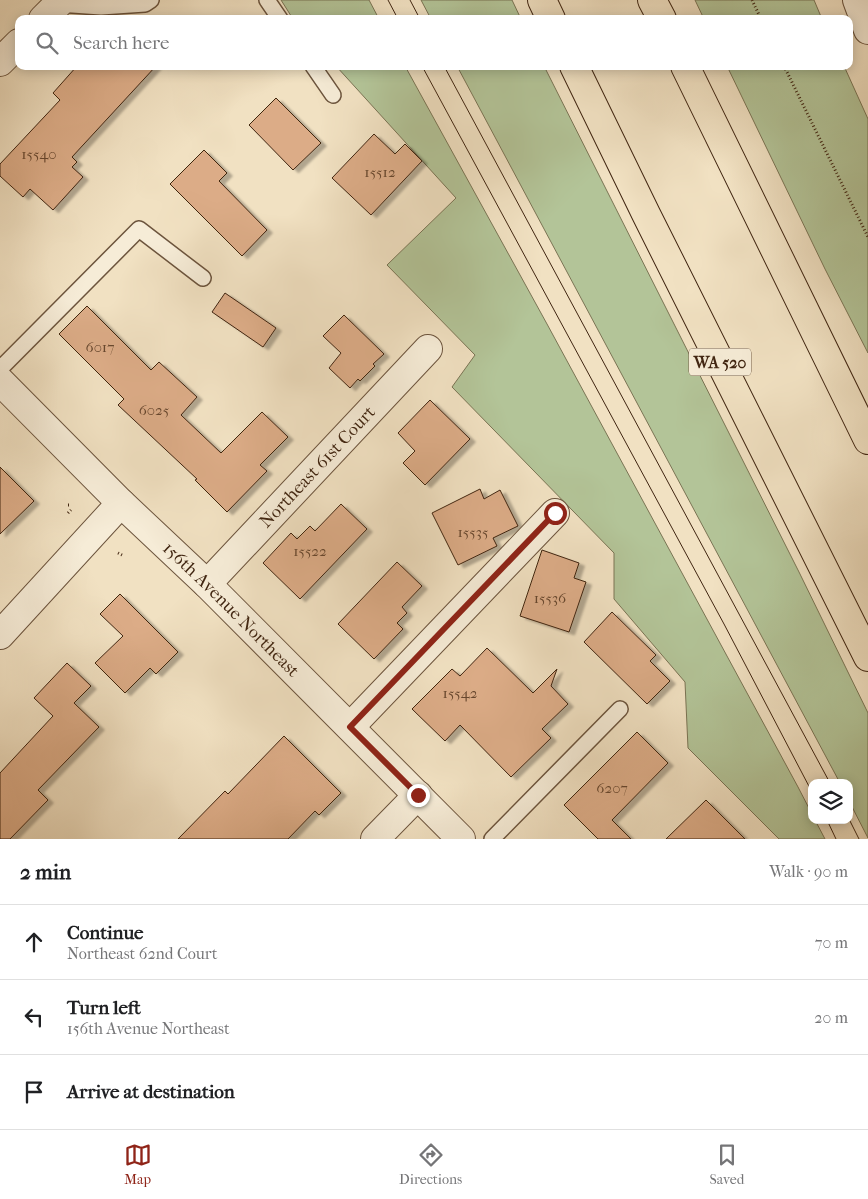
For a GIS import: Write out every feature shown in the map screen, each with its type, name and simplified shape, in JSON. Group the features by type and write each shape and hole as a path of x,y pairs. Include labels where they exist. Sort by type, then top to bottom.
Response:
{"highway":[{"path":"542,0 549,15"},
{"path":"652,0 660,15"},
{"name":"WA 520","path":"576,70 646,214 868,656"},
{"path":"687,70 868,440"}],"street":[{"path":"857,0 868,30"},
{"name":"Northeast 61st Court","path":"207,584 428,349"},
{"name":"156th Avenue Northeast","path":"0,381 121,503 207,584 461,839"},
{"path":"0,635 121,503"},
{"path":"350,727 555,513"},
{"path":"374,839 418,795"}],"lane":[{"path":"54,8 145,4 151,0"},
{"path":"267,0 277,15"},
{"path":"316,70 333,95"},
{"path":"0,369 139,229 203,278"},
{"path":"492,839 620,709"}],"path":[{"path":"752,0 759,15"},
{"path":"786,70 868,237"},
{"path":"118,553 123,555"}],"green space":[{"path":"281,0 369,0 377,15 290,15"},
{"path":"421,0 512,0 519,15 429,15"},
{"path":"695,0 814,0 820,15 702,15"},
{"path":"340,70 407,70 798,787 808,806 808,824 817,824 825,839 779,839 688,748 685,682 614,599 614,553 452,387 475,355 387,265 456,198"},
{"path":"459,70 546,70 868,713 868,838 853,809 853,779 838,779"},
{"path":"729,70 846,70 868,119 868,353 825,269"}],"building":[{"path":"73,70 152,70 72,157 77,162 72,167 83,177 53,210 30,189 23,197 0,176 0,164 60,100 53,93"},
{"path":"276,98 321,143 293,170 249,125"},
{"path":"374,134 395,154 405,144 422,161 371,215 332,178"},
{"path":"204,150 227,173 219,181 267,230 242,256 170,184"},
{"path":"225,293 276,328 263,347 212,312"},
{"path":"87,306 151,370 159,362 197,397 181,415 221,453 262,412 288,437 260,465 267,471 227,512 195,480 197,479 118,405 124,399 59,334"},
{"path":"344,315 384,354 373,364 375,366 360,381 358,379 350,388 329,368 341,353 323,336"},
{"path":"430,400 470,439 425,485 403,463 415,451 398,433"},
{"path":"0,467 34,501 0,534"},
{"path":"480,489 484,499 500,490 518,526 493,538 497,546 458,565 432,513"},
{"path":"341,504 367,529 300,599 263,563 291,533 297,539 310,526 315,531"},
{"path":"542,550 579,563 574,578 586,582 569,632 520,616"},
{"path":"397,562 422,586 402,607 407,613 397,623 403,629 374,659 338,624"},
{"path":"120,594 178,652 156,674 150,668 125,693 95,663 123,636 100,614"},
{"path":"612,612 656,655 650,661 670,681 647,704 584,642"},
{"path":"487,648 533,693 557,669 551,686 568,704 542,729 551,738 511,777 460,725 445,741 412,709 452,669 460,676"},
{"path":"67,663 91,686 74,703 99,727 38,790 48,800 10,839 0,839 0,773 53,716 34,698"},
{"path":"637,732 668,763 612,820 631,839 598,839 564,805"},
{"path":"284,736 341,793 319,815 315,811 288,839 178,839 225,791 228,794"},
{"path":"706,800 745,839 666,839"}],"tram line":[{"path":"388,0 396,15"},
{"path":"410,0 418,15"},
{"path":"424,70 724,624 808,784"},
{"path":"446,70 828,779"},
{"path":"829,824 836,839"},
{"path":"852,824 859,839"}],"route":[{"path":"418,795 350,727 555,513"}]}
